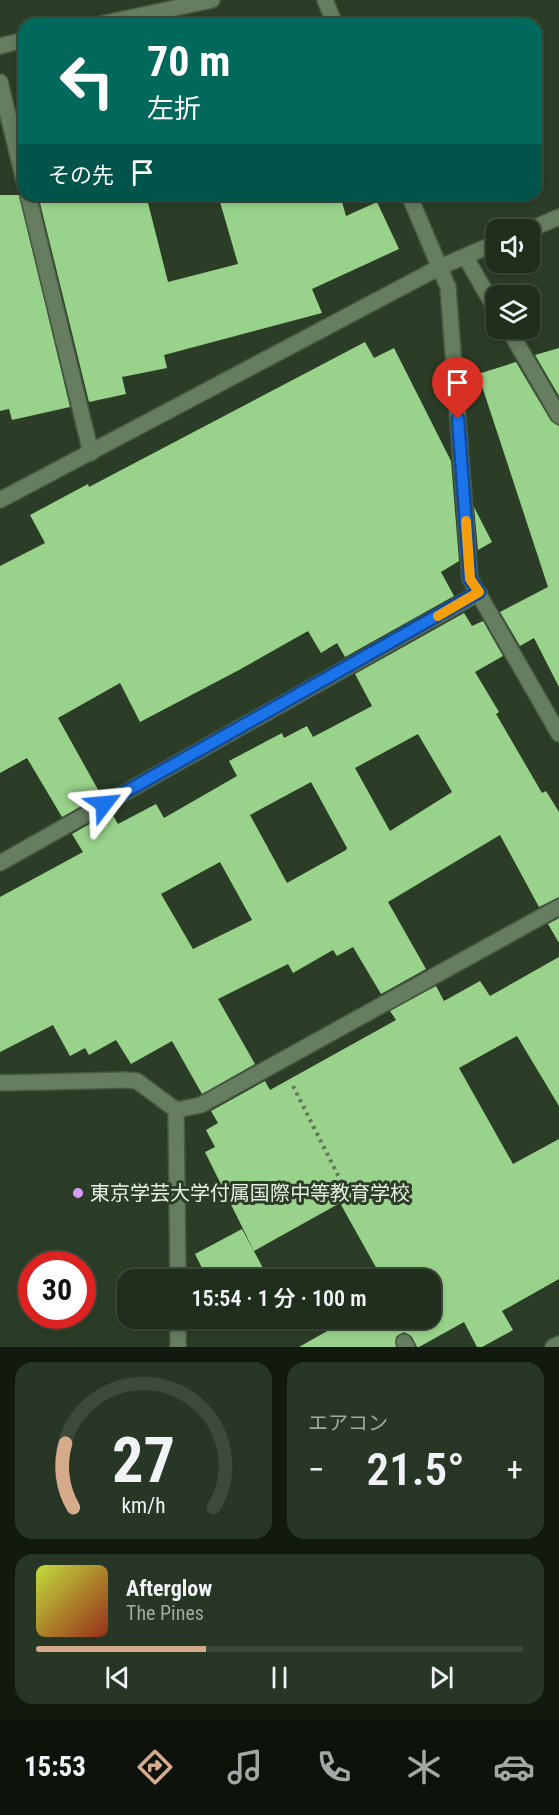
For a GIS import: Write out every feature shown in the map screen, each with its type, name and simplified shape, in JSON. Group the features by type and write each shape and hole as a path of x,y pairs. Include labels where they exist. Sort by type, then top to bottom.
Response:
{"street":[{"path":"129,18 212,0"},
{"path":"325,0 333,18"},
{"path":"0,46 18,42"},
{"path":"0,82 18,156"},
{"path":"28,201 90,453"},
{"path":"412,201 448,287 470,579 559,734"},
{"path":"540,225 559,217"},
{"path":"0,500 440,267 486,247"},
{"path":"465,256 486,293"},
{"path":"514,339 559,416"},
{"path":"0,863 479,592"},
{"path":"0,1083 137,1081 176,1110 191,1108 212,1100 559,906"},
{"path":"176,1110 178,1269"},
{"path":"178,1329 178,1347"},
{"path":"553,1347 559,1344"}],"path":[{"path":"281,1061 353,1205"}],"building":[{"path":"0,195 18,195 70,407 12,420 9,409 0,411"},
{"path":"39,201 148,201 168,282 238,264 220,201 342,201 346,216 377,202 399,249 312,289 322,313 164,355 167,368 122,377 126,394 89,402"},
{"path":"365,342 374,358 394,348 451,461 459,561 441,572 454,596 345,657 337,643 321,653 308,631 140,722 120,683 58,718 101,795 62,817 27,758 0,773 0,566 45,543 30,515 88,484 89,487"},
{"path":"559,348 559,396 535,355"},
{"path":"516,362 551,421 559,426 559,687 534,638 520,646 500,612 548,587 478,374"},
{"path":"474,507 492,542 478,550"},
{"path":"464,613 472,626 483,621 503,656 475,672 499,712 496,714 542,793 546,791 559,812 559,897 539,907 500,835 388,902 426,969 381,994 353,947 337,956 333,950 293,973 288,964 218,999 255,1064 202,1094 172,1041 131,1064 116,1040 89,1055 85,1048 70,1056 53,1025 0,1052 0,897 83,852 72,834 111,812 118,824 156,804 164,818 237,776 229,761 282,733 284,738 307,726 313,737 372,706 355,674","holes":["418,734 452,792 390,831 355,768","311,782 347,848 287,883 250,815","220,862 252,920 193,949 161,894"]},
{"path":"559,918 559,943 548,924"},
{"path":"559,957 559,1106 517,1036 459,1068 513,1164 559,1139 559,1279 502,1311 513,1330 482,1347 477,1347 464,1322 419,1347 412,1337 404,1332 396,1337 396,1347 299,1347 331,1329 441,1329 441,1269 377,1269 340,1203 254,1251 205,1152 215,1147 206,1130 218,1123 211,1111 265,1081 270,1090 396,1020 390,1011 436,986 444,1001 480,981 490,996"},
{"path":"242,1229 263,1268 202,1269 195,1254"}],"slow traffic":[{"path":"438,616 479,592 470,579 466,521"}],"place":[{"name":"東京学芸大学付属国際中等教育学校","path":"78,1193"}],"route":[{"path":"104,804 479,592 470,579 458,419"}]}
